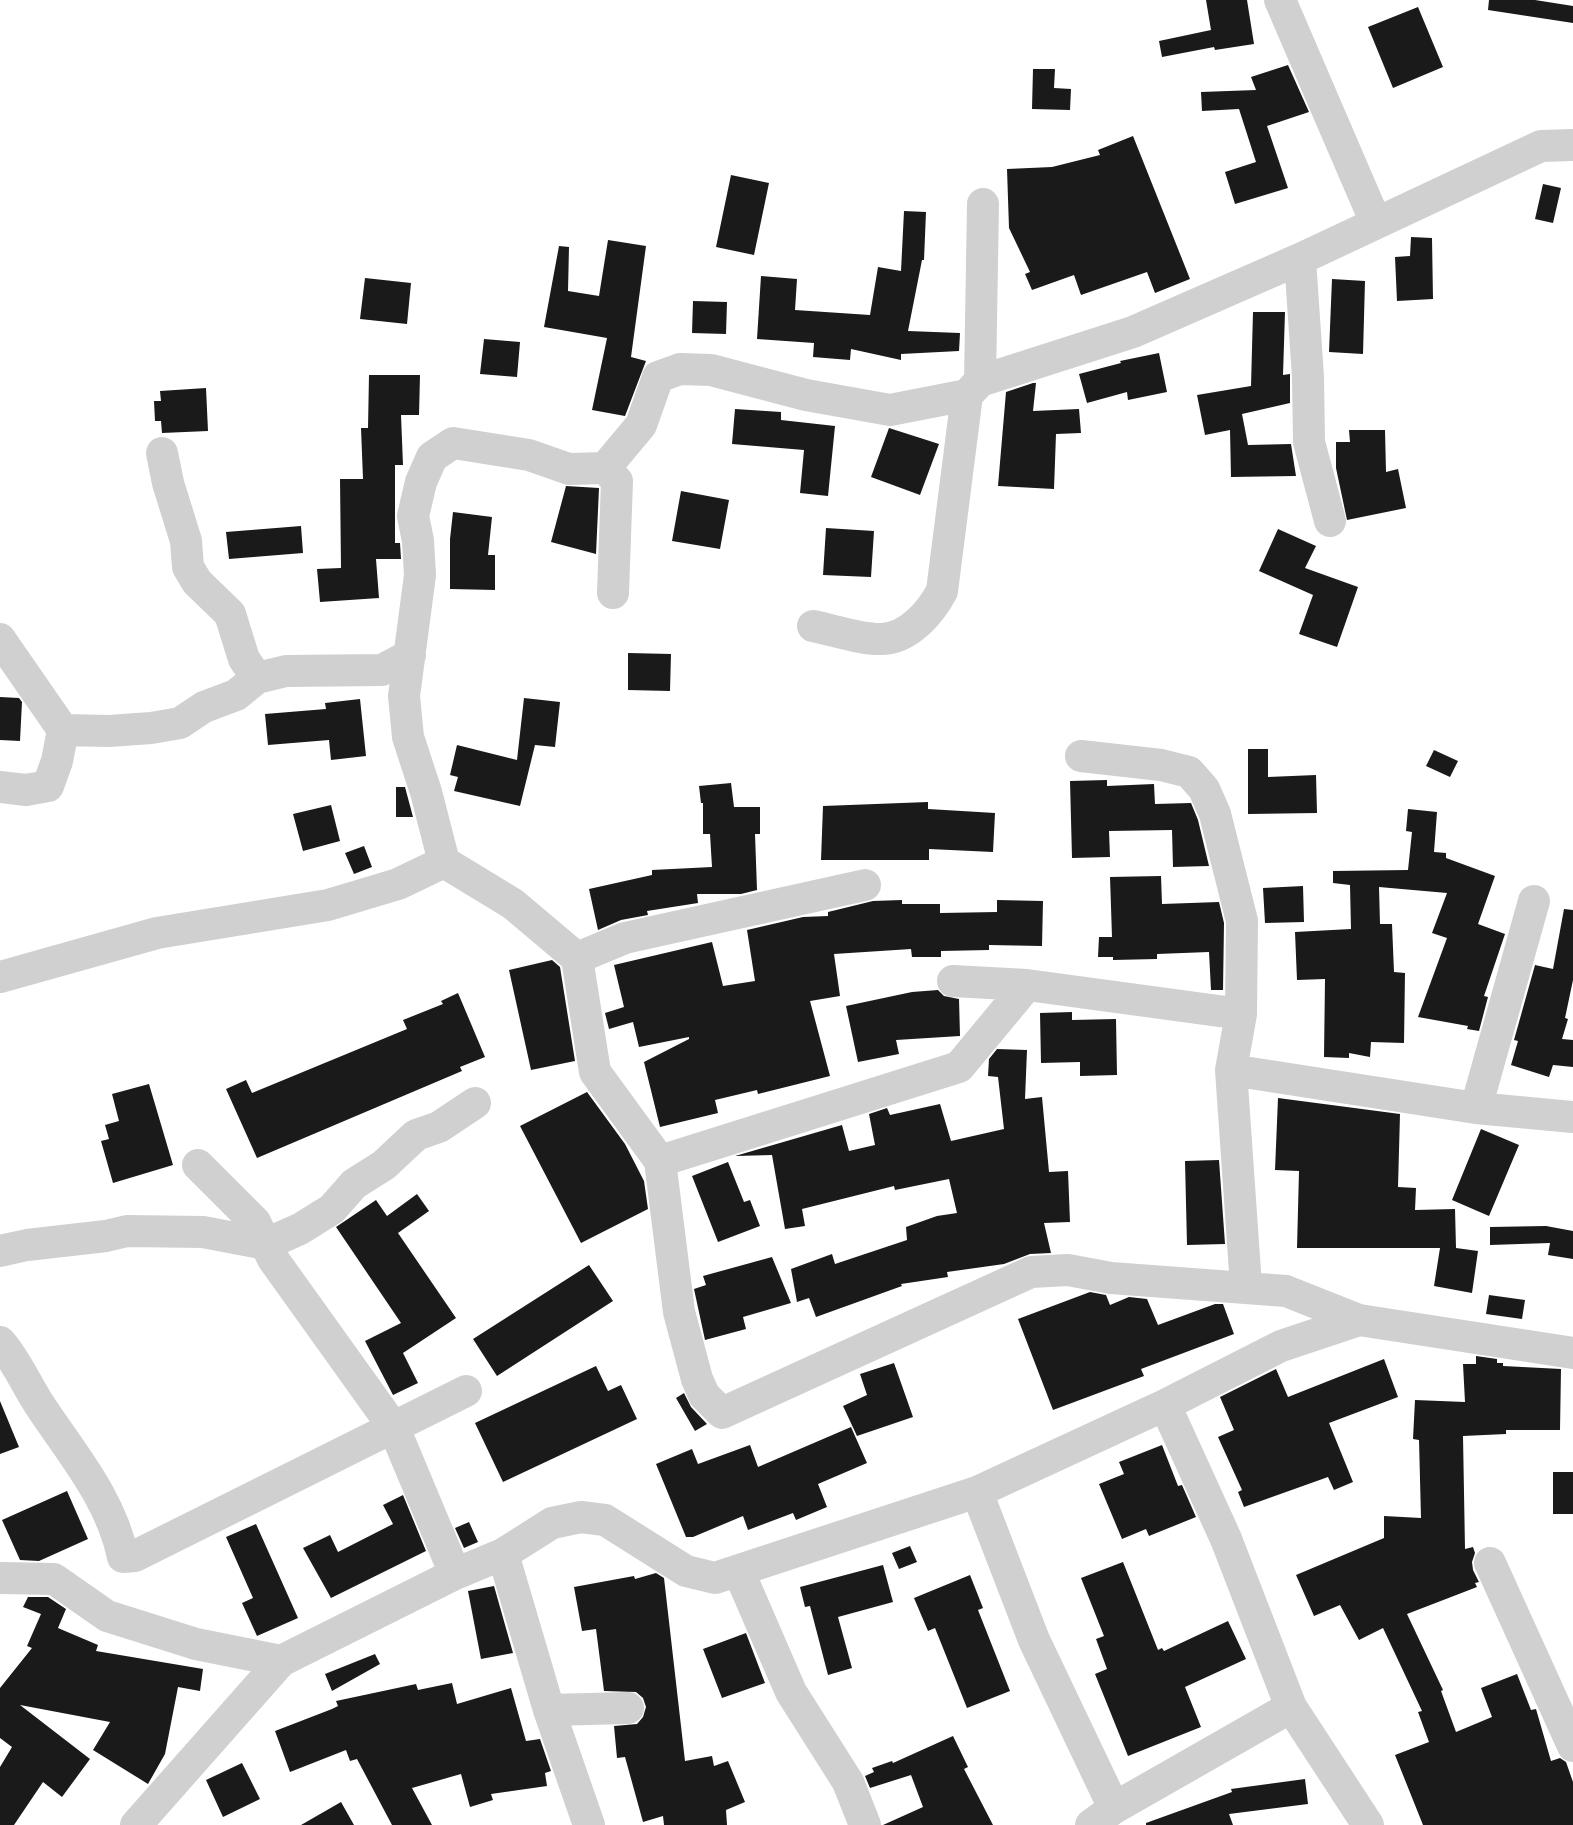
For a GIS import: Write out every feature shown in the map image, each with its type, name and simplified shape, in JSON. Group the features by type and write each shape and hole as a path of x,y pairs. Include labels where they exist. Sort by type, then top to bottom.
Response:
{"street":[{"path":"1280,0 1376,223"},
{"path":"1573,145 1541,146 1300,259 1134,332 973,388 890,410 806,395 711,370 680,369 658,377 641,425 605,468 569,469 529,456 453,443 432,457 422,482 413,516 418,541 420,575 404,696 408,737 426,792 444,862 513,904 577,958 595,1072 660,1161 679,1312 697,1379 704,1395 722,1413 1031,1272 1068,1270 1111,1278 1246,1286 1287,1291 1359,1320 1573,1353"},
{"path":"813,626 883,639 912,628 933,610 942,591 973,388 983,204"},
{"path":"1300,259 1309,441 1330,521"},
{"path":"162,453 168,483 186,541 188,567 197,582 230,614 244,659 257,678"},
{"path":"605,468 617,481 613,593"},
{"path":"0,639 63,730 57,761 48,786 26,790 0,788"},
{"path":"63,730 130,730 180,723 204,707 236,695 257,678 286,671 382,670 410,655"},
{"path":"352,672 404,696"},
{"path":"1081,756 1161,765 1189,772 1204,789 1215,814 1242,921 1241,1014 1231,1070 1246,1286"},
{"path":"0,977 157,933 328,905 398,884 444,862"},
{"path":"577,958 625,938 865,885"},
{"path":"1476,1108 1534,901"},
{"path":"953,981 1027,984 1241,1014"},
{"path":"660,1161 959,1067 1027,984"},
{"path":"1231,1070 1476,1108 1573,1117"},
{"path":"0,1251 127,1231 203,1232 266,1244 300,1229 332,1209 354,1184 384,1165 416,1135 439,1127 476,1103"},
{"path":"198,1165 255,1222 273,1259 394,1428 455,1574"},
{"path":"136,1825 281,1661 455,1574 503,1554 552,1523 589,1518 605,1520 686,1571 715,1578 739,1572 977,1492 1165,1405 1281,1346 1359,1320"},
{"path":"0,1342 39,1404 91,1477 119,1540 123,1557 135,1556 466,1391"},
{"path":"1165,1405 1226,1539 1291,1707 1368,1825"},
{"path":"977,1492 1103,1817 1291,1707"},
{"path":"503,1554 549,1710 589,1825"},
{"path":"1490,1563 1573,1746"},
{"path":"739,1572 791,1692 848,1782 865,1825"},
{"path":"0,1578 54,1579 106,1616 196,1644 281,1661"},
{"path":"549,1710 628,1708"}],"building":[{"path":"1206,0 1247,0 1254,44 1215,50 1214,47 1162,57 1159,41 1211,30"},
{"path":"1489,0 1535,0 1573,6 1573,23 1488,10"},
{"path":"1418,7 1443,67 1393,88 1368,27"},
{"path":"1288,65 1309,112 1267,126 1288,188 1235,204 1225,172 1256,162 1239,109 1202,111 1201,92 1256,90 1251,77"},
{"path":"1033,69 1055,69 1054,88 1071,89 1070,110 1032,109"},
{"path":"1133,136 1190,279 1155,293 1147,272 1081,295 1074,275 1032,290 1025,274 1030,272 1009,228 1007,169 1052,167 1100,155 1098,150"},
{"path":"731,175 769,183 754,255 716,247"},
{"path":"1543,184 1561,188 1553,223 1535,219"},
{"path":"904,211 926,212 924,260 922,260 908,331 960,333 959,351 901,354 901,360 851,349 850,360 813,357 814,343 757,339 761,276 797,279 795,310 870,315 878,267 901,271"},
{"path":"1411,237 1432,238 1433,299 1397,301 1395,257 1410,256"},
{"path":"608,240 646,246 631,357 646,361 625,416 592,410 607,338 544,327 559,246 569,247 568,291 599,296"},
{"path":"365,278 411,283 407,324 360,319"},
{"path":"1332,279 1365,281 1363,354 1329,352"},
{"path":"693,301 727,302 726,334 692,333"},
{"path":"1253,312 1285,312 1283,375 1290,374 1290,403 1242,414 1248,445 1291,444 1296,476 1231,477 1230,430 1205,435 1197,395 1251,386"},
{"path":"484,339 520,342 517,377 480,374"},
{"path":"1159,353 1167,392 1128,400 1127,392 1087,403 1079,374 1121,363 1120,361"},
{"path":"369,375 420,375 419,415 401,415 403,465 395,465 395,543 400,543 401,559 376,559 379,598 320,602 317,569 341,568 340,479 363,479 361,428 368,428"},
{"path":"1036,383 1033,411 1079,409 1081,433 1056,434 1054,489 998,486 1006,392"},
{"path":"206,388 208,431 162,433 161,421 155,421 154,401 161,401 160,391"},
{"path":"735,409 781,412 781,420 835,426 828,496 800,493 804,450 732,444"},
{"path":"889,428 939,444 920,495 871,477"},
{"path":"1349,430 1385,430 1386,472 1398,469 1406,508 1347,520 1336,468 1336,442 1350,442"},
{"path":"566,486 599,488 596,554 551,542"},
{"path":"681,491 729,500 720,549 672,541"},
{"path":"453,512 492,517 488,555 495,555 495,590 450,589 450,539"},
{"path":"301,526 303,553 229,559 226,532"},
{"path":"826,528 874,531 871,577 823,575"},
{"path":"1278,529 1316,546 1305,568 1358,587 1337,647 1299,634 1313,595 1259,571"},
{"path":"628,653 671,654 670,691 628,690"},
{"path":"0,697 19,698 22,702 20,741 0,740"},
{"path":"524,698 560,702 555,747 535,745 520,806 454,791 458,777 450,775 457,745 517,760"},
{"path":"360,699 366,756 331,760 329,740 268,745 265,714 326,709 325,703"},
{"path":"1248,749 1268,749 1268,777 1316,775 1317,813 1248,814"},
{"path":"1434,750 1458,761 1450,777 1426,766"},
{"path":"1107,780 1107,786 1154,784 1155,804 1191,803 1198,820 1209,866 1173,867 1172,830 1109,831 1110,857 1072,858 1070,781"},
{"path":"731,783 734,807 760,807 760,834 755,834 757,890 741,894 697,894 698,903 647,911 648,915 621,920 598,930 589,889 652,875 652,870 712,867 710,834 703,834 703,803 701,803 699,786"},
{"path":"396,787 405,787 413,817 396,817"},
{"path":"928,802 928,809 995,813 993,852 929,849 929,860 821,860 823,806"},
{"path":"331,805 340,841 303,851 293,814"},
{"path":"1408,809 1437,812 1434,852 1446,853 1446,858 1495,876 1478,924 1505,934 1484,996 1488,997 1479,1031 1467,1029 1468,1026 1418,1017 1447,938 1432,933 1447,893 1379,887 1380,924 1392,924 1394,972 1405,973 1404,1043 1371,1042 1370,1057 1349,1053 1349,1058 1324,1057 1325,979 1297,980 1295,932 1351,929 1350,885 1333,883 1333,871 1408,870 1412,832 1406,831"},
{"path":"364,846 372,867 354,874 345,853"},
{"path":"1161,876 1162,904 1219,902 1224,923 1223,990 1211,990 1209,952 1157,954 1157,959 1113,960 1113,957 1098,957 1099,937 1112,937 1110,877"},
{"path":"1303,886 1304,922 1265,923 1263,888"},
{"path":"902,900 902,904 940,904 940,913 997,912 997,900 1043,901 1042,946 989,945 989,950 941,951 941,957 912,957 911,949 834,954 840,996 810,1001 830,1076 758,1094 757,1090 715,1100 718,1113 660,1127 644,1062 689,1037 639,1047 633,1022 609,1029 605,1013 624,1007 614,965 712,942 723,986 755,981 747,930 803,917 828,916 828,912 873,901"},
{"path":"1564,909 1573,910 1573,980 1565,1018 1568,1019 1562,1039 1573,1040 1573,1067 1553,1065 1549,1077 1511,1065 1518,1041 1514,1040 1535,965 1553,969"},
{"path":"552,960 560,967 575,1061 531,1070 509,970"},
{"path":"938,990 944,996 959,999 960,1036 896,1040 899,1054 858,1062 846,1006 912,992"},
{"path":"458,993 485,1057 460,1067 462,1071 257,1158 226,1089 246,1080 252,1093 407,1029 403,1020 443,1004 441,1001"},
{"path":"1072,1012 1072,1020 1116,1019 1117,1075 1080,1076 1080,1062 1041,1063 1040,1013"},
{"path":"997,1049 1027,1050 1025,1099 1042,1097 1049,1172 1068,1171 1070,1222 1044,1223 1051,1253 1030,1254 1004,1264 947,1272 948,1277 901,1284 902,1286 816,1317 809,1298 797,1302 791,1269 832,1254 835,1264 907,1240 906,1227 937,1216 957,1213 949,1179 895,1190 894,1186 802,1209 805,1226 785,1229 772,1155 735,1156 842,1125 849,1151 875,1145 869,1114 887,1108 890,1115 940,1104 951,1141 1004,1129 998,1077 988,1076 989,1059"},
{"path":"149,1084 173,1165 113,1183 101,1141 109,1139 105,1125 119,1121 112,1094"},
{"path":"587,1092 625,1144 644,1181 648,1209 581,1243 520,1126"},
{"path":"1278,1098 1400,1114 1398,1187 1416,1188 1415,1210 1455,1209 1456,1248 1478,1251 1472,1293 1434,1286 1440,1248 1297,1248 1299,1171 1275,1170"},
{"path":"1481,1129 1519,1145 1489,1216 1452,1200"},
{"path":"1219,1160 1225,1244 1187,1245 1185,1161"},
{"path":"728,1162 744,1202 750,1200 760,1226 718,1242 692,1176"},
{"path":"417,1194 429,1211 398,1233 456,1318 403,1353 418,1383 393,1395 365,1341 401,1323 336,1227 376,1200 387,1216"},
{"path":"1546,1226 1573,1231 1573,1259 1548,1255 1550,1243 1490,1245 1490,1227"},
{"path":"772,1257 791,1303 743,1317 746,1329 705,1340 694,1289 706,1285 703,1276"},
{"path":"589,1265 613,1301 497,1376 473,1339"},
{"path":"1090,1292 1106,1295 1110,1305 1129,1297 1147,1299 1158,1325 1215,1304 1223,1304 1234,1334 1141,1369 1144,1376 1053,1410 1018,1319"},
{"path":"1489,1295 1525,1300 1522,1319 1486,1314"},
{"path":"1476,1356 1497,1359 1497,1363 1503,1363 1503,1366 1561,1369 1560,1430 1506,1430 1506,1434 1463,1436 1465,1549 1473,1547 1475,1553 1472,1562 1473,1570 1479,1582 1475,1583 1477,1587 1407,1614 1443,1690 1441,1691 1456,1732 1492,1717 1481,1688 1517,1674 1531,1710 1536,1709 1551,1761 1560,1758 1566,1762 1573,1782 1573,1825 1423,1825 1395,1755 1429,1742 1418,1712 1422,1711 1383,1628 1359,1640 1340,1605 1314,1616 1296,1575 1384,1538 1384,1516 1421,1518 1419,1440 1413,1439 1415,1400 1465,1402 1463,1364 1476,1364"},
{"path":"1384,1359 1398,1397 1329,1423 1353,1482 1334,1490 1328,1477 1244,1507 1238,1492 1242,1490 1218,1437 1234,1430 1220,1397 1276,1369 1288,1397"},
{"path":"894,1363 913,1417 857,1436 843,1406 867,1395 860,1374"},
{"path":"596,1366 608,1391 621,1385 637,1419 503,1482 475,1423"},
{"path":"684,1393 691,1407 707,1424 695,1431 676,1398"},
{"path":"0,1401 19,1447 0,1454"},
{"path":"851,1427 867,1463 818,1484 827,1507 796,1520 793,1513 748,1530 743,1516 693,1537 686,1537 656,1464 692,1449 698,1464 750,1445 758,1467"},
{"path":"1162,1445 1178,1486 1182,1485 1196,1517 1149,1536 1146,1529 1122,1539 1099,1484 1124,1474 1119,1462"},
{"path":"1553,1472 1573,1472 1573,1514 1553,1514"},
{"path":"67,1491 88,1539 39,1561 20,1560 2,1520"},
{"path":"403,1495 426,1551 331,1598 303,1548 330,1535 338,1552 393,1524 383,1505"},
{"path":"469,1522 478,1542 464,1548 455,1528"},
{"path":"256,1524 298,1618 257,1636 242,1603 253,1598 226,1537"},
{"path":"910,1546 917,1562 899,1569 892,1553"},
{"path":"1123,1562 1158,1650 1162,1648 1164,1651 1228,1621 1246,1659 1185,1687 1201,1727 1128,1756 1095,1674 1107,1669 1096,1639 1104,1636 1081,1578"},
{"path":"883,1565 893,1602 838,1617 852,1668 828,1675 810,1606 805,1607 800,1587"},
{"path":"656,1573 664,1578 685,1761 712,1756 714,1766 728,1761 745,1802 726,1810 727,1825 664,1825 663,1816 643,1822 625,1757 617,1758 614,1726 637,1724 643,1717 646,1707 643,1698 636,1692 604,1691 596,1629 582,1631 574,1587 634,1576 635,1579"},
{"path":"970,1575 983,1608 978,1610 1010,1691 967,1708 935,1628 928,1631 914,1598"},
{"path":"494,1586 513,1653 481,1659 468,1591"},
{"path":"28,1597 48,1597 66,1609 58,1628 98,1645 96,1651 203,1669 200,1691 178,1687 165,1754 148,1784 93,1750 110,1722 20,1705 90,1759 62,1797 43,1782 14,1825 0,1825 0,1767 12,1747 0,1738 0,1688 32,1648 27,1646 41,1614 23,1607"},
{"path":"746,1633 765,1683 722,1698 703,1649"},
{"path":"375,1654 380,1664 332,1691 325,1674"},
{"path":"452,1683 457,1704 511,1688 526,1741 540,1739 551,1771 545,1773 547,1786 491,1794 493,1800 470,1807 461,1774 412,1788 432,1825 392,1825 357,1759 350,1761 346,1750 290,1772 275,1731 332,1709 338,1706 336,1701 416,1684 418,1690"},
{"path":"953,1736 968,1767 964,1769 993,1825 883,1825 923,1807 911,1775 870,1788 865,1776 874,1772 872,1768 892,1761 893,1763"},
{"path":"242,1763 260,1799 223,1817 206,1780"},
{"path":"1305,1779 1308,1804 1229,1814 1233,1825 1146,1825 1146,1823 1232,1792 1231,1789"},
{"path":"341,1802 354,1825 301,1825"}]}
